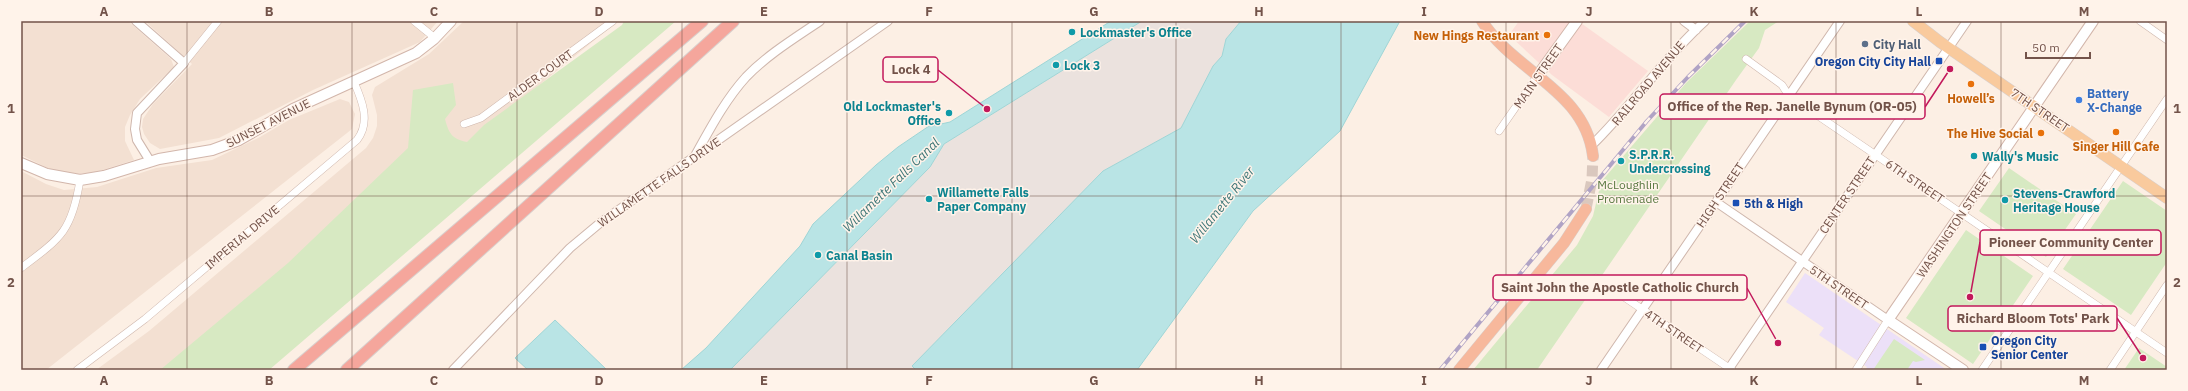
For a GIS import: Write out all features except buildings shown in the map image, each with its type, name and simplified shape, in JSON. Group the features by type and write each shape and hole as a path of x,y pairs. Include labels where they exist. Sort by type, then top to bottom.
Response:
{"highway":[{"path":"294,370 702,21"},
{"path":"347,370 733,21"},
{"path":"1482,21 1496,39 1564,98 1576,112 1584,125 1592,150"},
{"path":"1459,370 1564,243 1586,209"}],"main road":[{"name":"SUNSET AVENUE","path":"21,163 47,174 80,180 104,176 150,161 200,152 226,145 293,109 416,53 435,38 451,21"},
{"name":"MAIN STREET","path":"1538,75 1577,21"},
{"name":"7TH STREET","path":"1913,21 1948,48 2035,106 2167,198"},
{"name":"WASHINGTON STREET","path":"1888,320 2093,21"},
{"name":"5TH STREET","path":"1888,320 1963,370"}],"street":[{"path":"136,21 184,64"},
{"path":"150,161 137,140 135,129 137,113 184,64 218,21"},
{"path":"414,21 435,38"},
{"name":"ALDER COURT","path":"464,124 481,118 613,21"},
{"path":"695,156 725,105 747,77 772,54 820,21"},
{"name":"WILLAMETTE FALLS DRIVE","path":"453,370 584,236 615,212 888,21"},
{"path":"1684,21 1696,30"},
{"name":"RAILROAD AVENUE","path":"1592,150 1672,54 1705,21"},
{"name":"HIGH STREET","path":"1601,370 1840,21"},
{"name":"CENTER STREET","path":"1730,369 1875,154 1968,21"},
{"path":"2140,21 2167,40"},
{"name":"6TH STREET","path":"1746,59 1782,85 1789,96 2167,353"},
{"name":"MAIN STREET","path":"1499,131 1538,75"},
{"name":"IMPERIAL DRIVE","path":"77,370 151,314 357,140 363,128 364,117 362,103 354,82"},
{"path":"1982,370 2167,99"},
{"path":"21,268 53,244 66,229 72,217 80,180"},
{"name":"5TH STREET","path":"1716,202 1888,320"},
{"name":"4TH STREET","path":"1596,278 1730,369"},
{"path":"2110,370 2167,285"},
{"name":"WASHINGTON STREET","path":"1856,370 1888,320"}],"shaded area":[{"path":"21,21 128,21 171,59 174,67 140,99 130,115 125,127 125,141 134,160 93,173 70,174 52,170 21,155"},
{"path":"145,21 438,21 420,42 313,90 219,138 160,149 150,143 144,134 142,127 143,119 153,104 192,64"},
{"path":"464,21 618,21 478,135 168,370 96,370 149,331 366,148 373,138 377,126 377,115 372,95 375,87 429,54"},
{"name":"Willamette Falls Paper Company","path":"1142,21 1241,21 1226,39 1222,56 1213,66 1181,128 1103,171 912,366 916,370 730,370 930,167 944,144"},
{"path":"1519,21 1578,21 1648,71 1609,117 1552,75 1509,35"},
{"path":"340,99 349,102 355,114 352,129 46,370 21,370 21,171 46,184 64,190 97,187 156,168 212,160 260,137 289,120"},
{"path":"1805,273 1947,370 1865,370 1867,367 1819,335 1824,328 1786,302"}],"green space":[{"path":"624,21 676,21 269,370 160,370 288,263 408,148 413,90 453,83 456,105 445,119 452,135 467,142 484,125 622,25"},
{"name":"McLoughlin Promenade","path":"1750,21 1779,21 1765,30 1759,48 1537,370 1473,370 1577,245 1593,216 1601,182 1686,83"},
{"path":"2009,168 2076,214 2046,257 1979,211"},
{"path":"2123,181 2167,211 2167,262 2131,315 2063,269"},
{"path":"1966,230 2033,276 1973,364 1906,318"},
{"path":"1894,339 1925,360 1916,362 1913,361 1907,370 1873,370"},
{"path":"2139,348 2167,367 2167,370 2124,370"}],"water":[{"name":"Canal Basin","path":"1111,21 1142,21 944,144 930,167 730,370 681,370 706,348 800,246 813,224 876,165 898,147 932,124 932,126 950,122"},
{"name":"Willamette River","path":"1241,21 1400,21 1340,131 1253,211 1137,370 916,370 912,366 1103,171 1181,128 1213,66 1222,56 1226,39"},
{"path":"555,320 607,370 528,370 515,358"}],"tunnel":[{"path":"1586,209 1592,179 1593,156"}],"railway":[{"path":"1440,370 1647,121 1688,77 1745,21"}],"place":[{"name":"Lockmaster's Office","path":"1072,32"},
{"name":"New Hings Restaurant","path":"1547,35"},
{"name":"City Hall","path":"1865,44"},
{"name":"Oregon City City Hall","path":"1939,61"},
{"name":"Lock 3","path":"1056,65"},
{"name":"Office of the Rep. Janelle Bynum (OR-05)","path":"1950,69"},
{"name":"Howell’s","path":"1971,84"},
{"name":"Battery X-Change","path":"2079,100"},
{"name":"Lock 4","path":"987,109"},
{"name":"Old Lockmaster's Office","path":"949,113"},
{"name":"Singer Hill Cafe","path":"2116,132"},
{"name":"The Hive Social","path":"2041,133"},
{"name":"Wally's Music","path":"1974,156"},
{"name":"S.P.R.R. Undercrossing","path":"1621,161"},
{"name":"Willamette Falls Paper Company","path":"929,199"},
{"name":"Stevens-Crawford Heritage House","path":"2005,200"},
{"name":"5th & High","path":"1736,203"},
{"name":"Canal Basin","path":"818,255"},
{"name":"Pioneer Community Center","path":"1970,297"},
{"name":"Saint John the Apostle Catholic Church","path":"1778,343"},
{"name":"Oregon City Senior Center","path":"1983,347"},
{"name":"Richard Bloom Tots' Park","path":"2143,358"}],"water label":[{"name":"Willamette Falls Canal","path":"891,185"}]}
